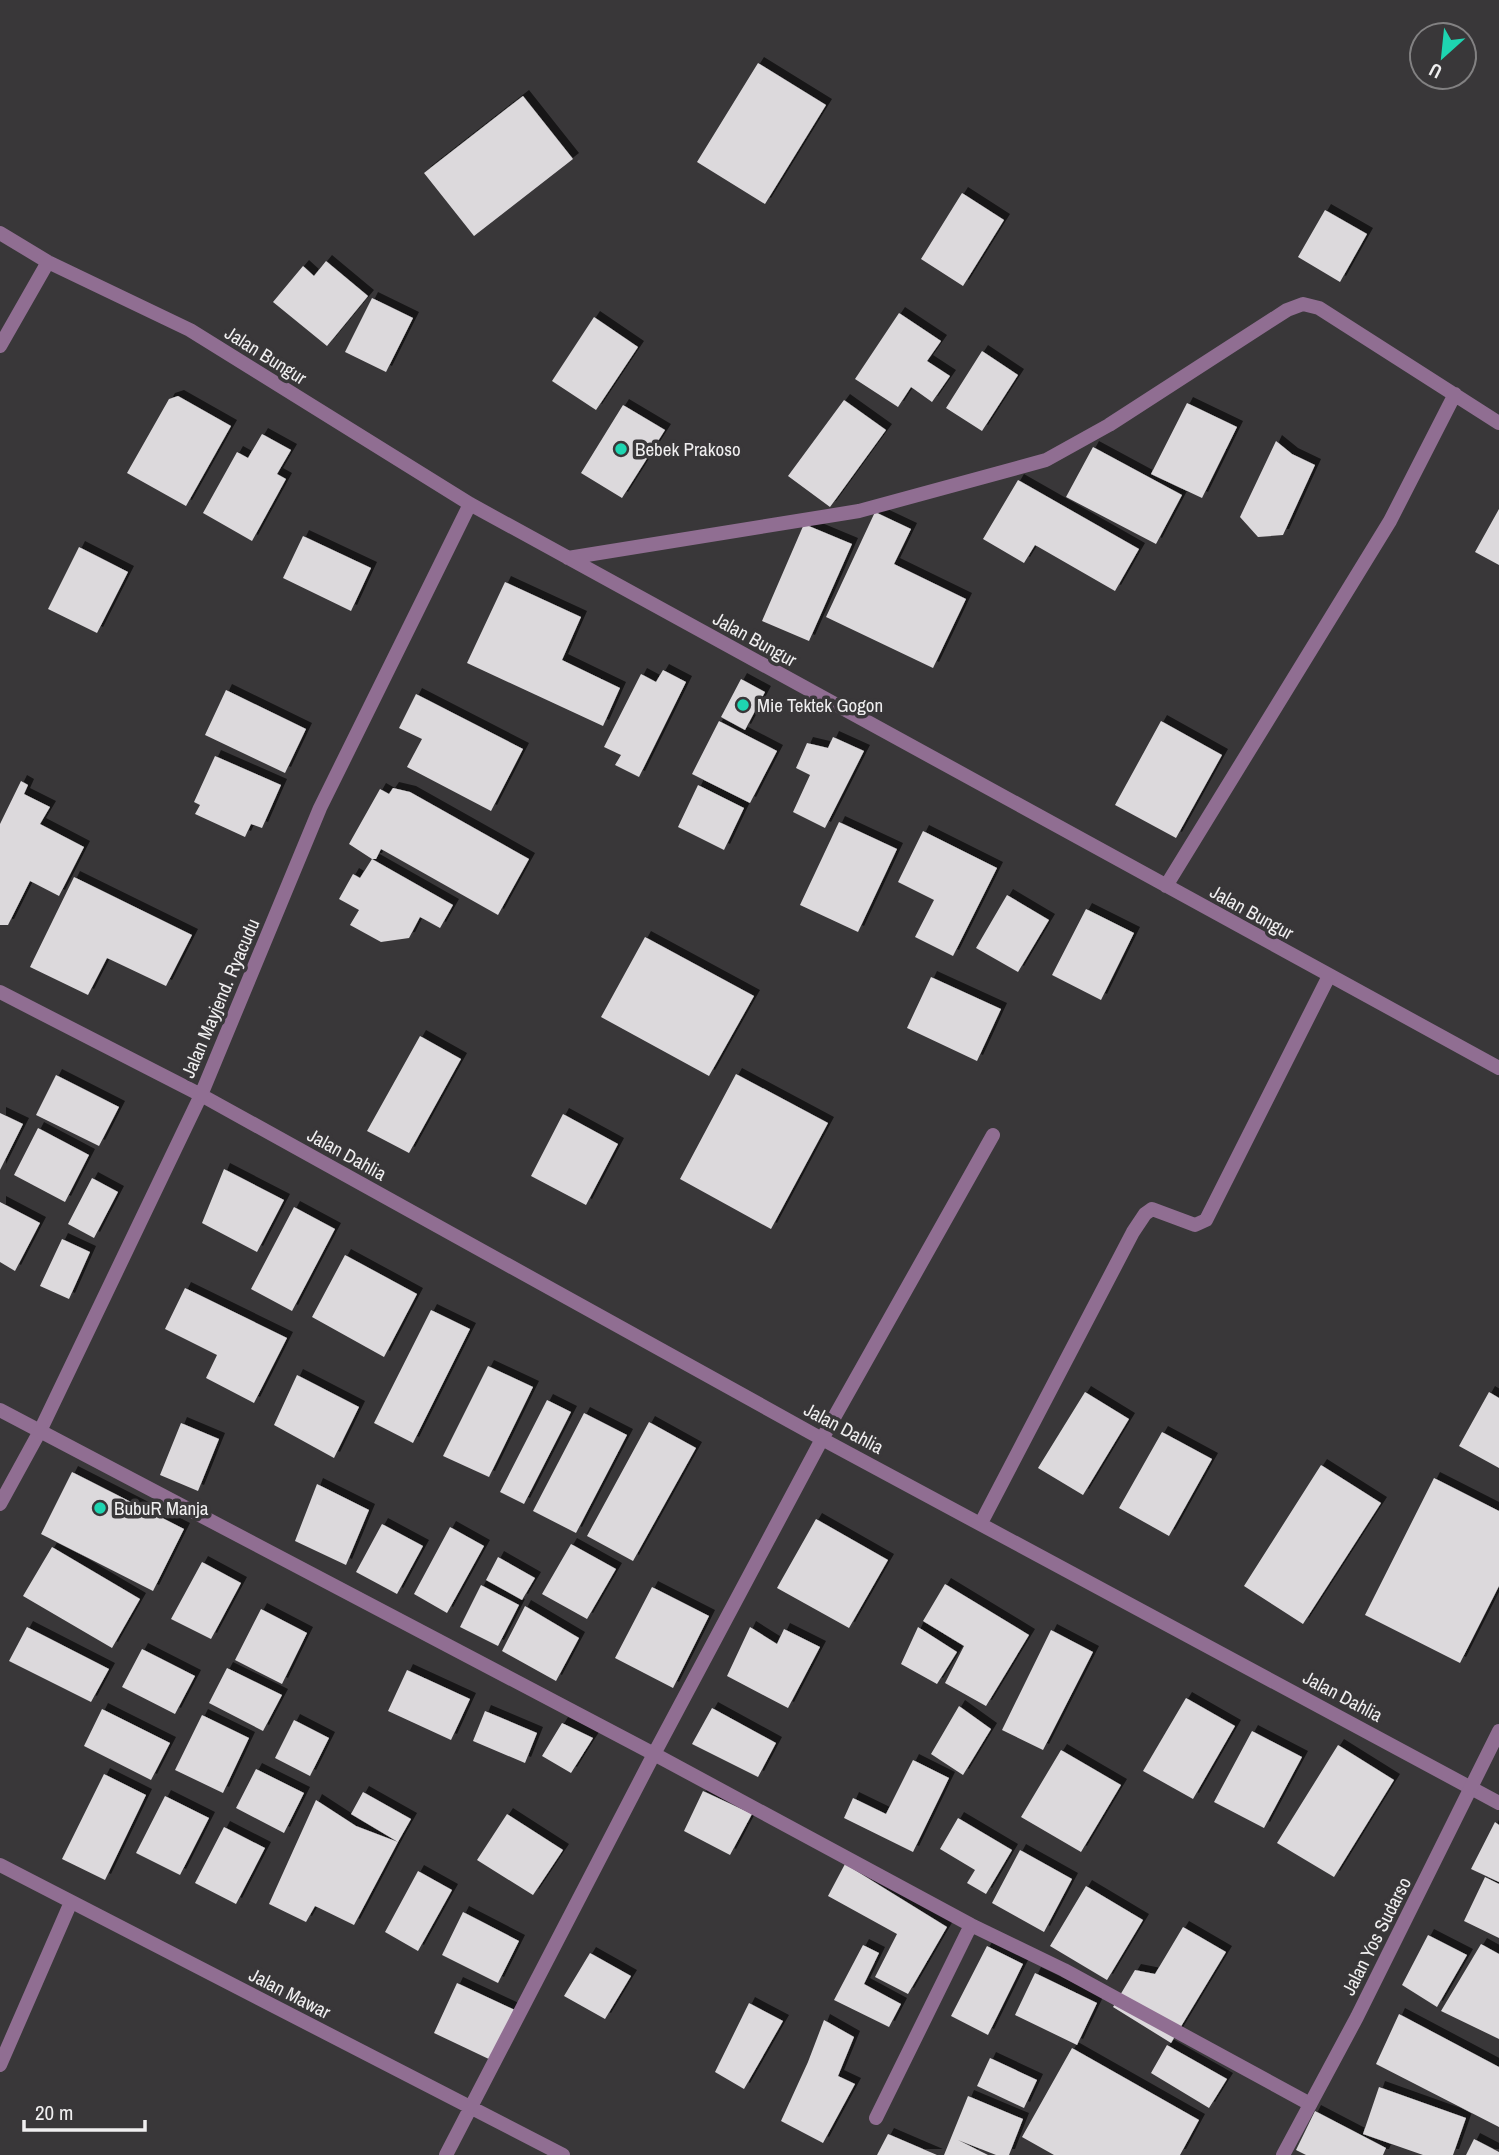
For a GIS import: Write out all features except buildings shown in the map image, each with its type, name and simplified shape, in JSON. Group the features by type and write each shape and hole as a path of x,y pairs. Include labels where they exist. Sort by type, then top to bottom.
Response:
{"street":[{"name":"Jalan Bungur","path":"0,233 48,262 190,330 470,504 1499,1068"},
{"path":"0,346 48,262"},
{"path":"568,558 859,511 1046,460 1110,425 1287,310 1303,304 1319,308 1498,420"},
{"path":"1166,886 1390,521 1455,394"},
{"name":"Jalan Mayjend. Ryacudu","path":"0,1504 40,1431 201,1095 320,808 470,504"},
{"path":"981,1523 1133,1232 1145,1214 1152,1209 1195,1224 1206,1220 1329,976"},
{"name":"Jalan Dahlia","path":"0,992 201,1095 822,1439 1499,1803"},
{"path":"446,2155 654,1754 822,1439 993,1135"},
{"path":"0,1410 654,1754 971,1925 1064,1970 1310,2104"},
{"name":"Jalan Yos Sudarso","path":"1283,2155 1357,2017 1499,1731"},
{"name":"Jalan Mawar","path":"0,1865 563,2155"},
{"path":"0,2065 71,1902"},
{"path":"876,2118 971,1925"}],"place":[{"name":"Bebek Prakoso","path":"621,449"},
{"name":"Mie Tektek Gogon","path":"743,705"},
{"name":"BubuR Manja","path":"100,1508"}]}
